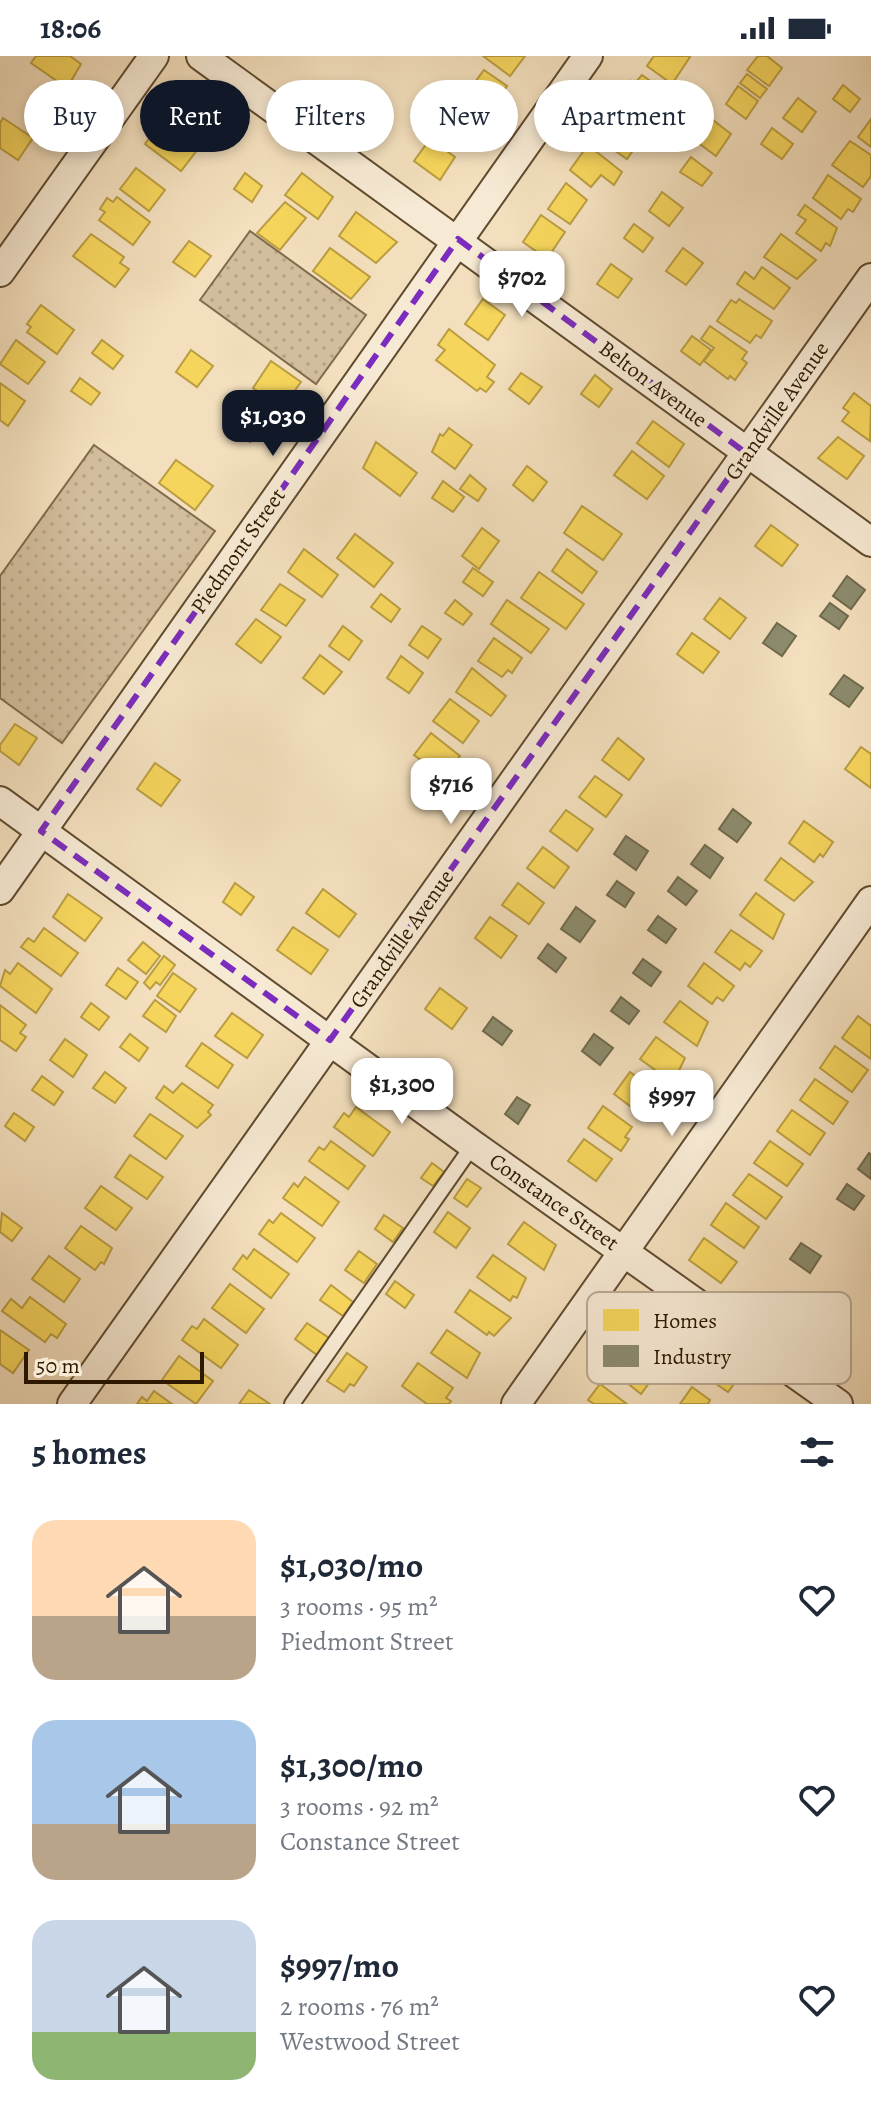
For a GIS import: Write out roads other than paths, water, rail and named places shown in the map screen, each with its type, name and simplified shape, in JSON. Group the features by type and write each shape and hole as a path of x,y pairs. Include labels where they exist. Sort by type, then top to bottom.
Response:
{"street":[{"path":"0,272 154,56"},
{"name":"Belton Avenue","path":"201,56 458,239 871,542"},
{"name":"Piedmont Street","path":"0,890 588,56"},
{"name":"Grandville Avenue","path":"72,1404 871,278"},
{"name":"Constance Street","path":"0,801 473,1145 681,1292"},
{"path":"595,1292 871,901"},
{"path":"516,1404 587,1303"},
{"name":"Constance Street","path":"810,1384 838,1404"}],"lane":[{"path":"292,1404 473,1145"}]}
